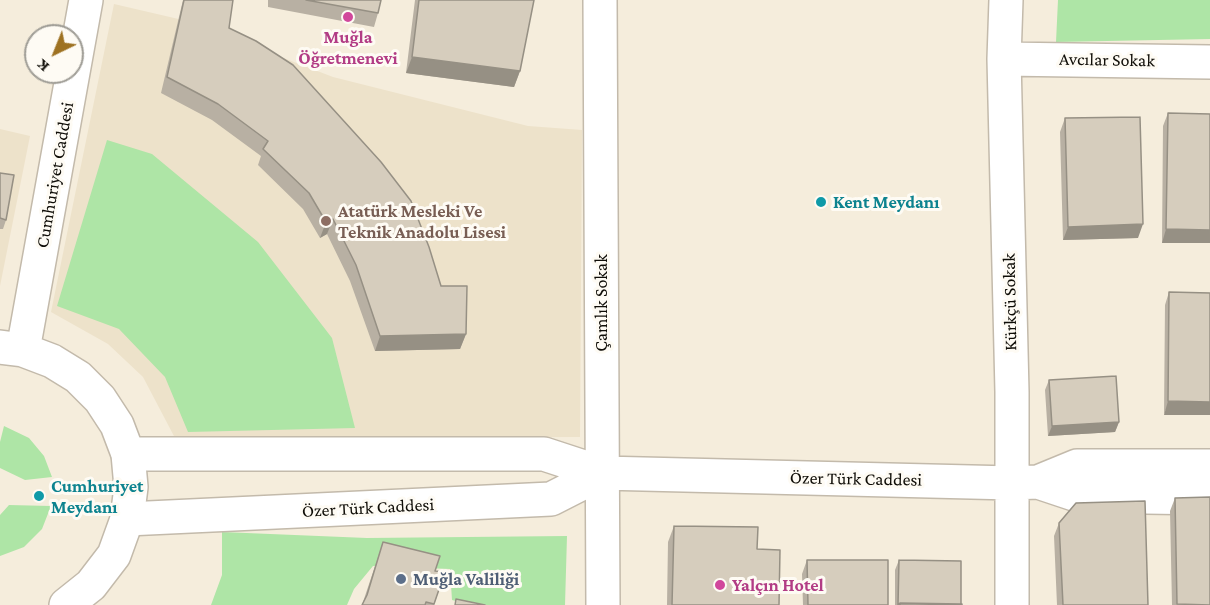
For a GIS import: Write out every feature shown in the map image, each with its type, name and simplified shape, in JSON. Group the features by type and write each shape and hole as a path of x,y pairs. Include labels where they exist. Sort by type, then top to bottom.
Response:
{"street":[{"name":"Cumhuriyet Caddesi","path":"11,349 86,0"},
{"name":"Çamlık Sokak","path":"600,0 603,605"},
{"name":"Kürkçü Sokak","path":"1006,0 1004,59 1025,482 1012,605"},
{"name":"Avcılar Sokak","path":"1004,59 1210,62"},
{"path":"11,349 52,361 78,377 100,399 117,425 128,454 131,487 127,519 114,555 91,585 66,605"},
{"name":"Özer Türk Caddesi","path":"128,454 544,454 602,473 1025,482 1080,496 1210,498"},
{"name":"Özer Türk Caddesi","path":"1025,482 1077,466 1210,466"},
{"name":"Özer Türk Caddesi","path":"127,519 551,499 602,473"}],"shaded area":[{"name":"Atatürk Mesleki Ve Teknik Anadolu Lisesi","path":"114,4 187,21 333,77 528,126 582,130 580,437 175,438 143,377 108,344 51,312"},
{"path":"0,129 30,136 0,286"}],"green space":[{"path":"1058,0 1210,0 1210,39 1056,42"},
{"path":"107,140 152,154 258,242 332,338 355,428 188,432 165,377 119,329 57,306"},
{"path":"4,426 29,438 44,456 52,477 25,480 0,468 0,442"},
{"path":"9,505 51,506 42,529 24,547 0,556 0,515"},
{"path":"222,532 367,538 567,536 565,605 471,605 452,600 450,569 373,566 354,589 347,605 211,605 222,575"}],"building":[{"path":"184,0 233,0 229,28 256,41 293,65 381,162 411,201 441,286 467,286 466,334 380,336 356,265 333,219 326,222 309,193 263,149 268,141 218,104 167,77"},
{"path":"306,0 381,0 378,13"},
{"path":"419,0 534,0 520,71 412,57"},
{"path":"1168,113 1210,114 1210,230 1166,229"},
{"path":"1140,117 1143,224 1068,227 1065,118"},
{"path":"0,173 14,175 6,220 0,218"},
{"path":"1169,292 1210,293 1210,402 1168,401"},
{"path":"1116,376 1119,422 1052,426 1049,380"},
{"path":"1210,497 1210,605 1177,604 1175,498"},
{"path":"1145,501 1148,605 1063,605 1059,523 1076,503"},
{"name":"Yalçın Hotel","path":"674,526 758,527 757,549 780,550 779,605 672,605"},
{"name":"Muğla Valiliği","path":"383,542 440,556 435,571 445,572 434,604 426,602 425,605 362,605"},
{"path":"807,560 888,560 888,605 808,605"},
{"path":"899,560 961,561 961,604 900,603 898,605"},
{"path":"456,599 485,605 455,605"},
{"path":"900,603 962,604 962,605 900,605"}],"place":[{"name":"Muğla Öğretmenevi","path":"348,17"},
{"name":"Kent Meydanı","path":"821,202"},
{"name":"Atatürk Mesleki Ve Teknik Anadolu Lisesi","path":"326,221"},
{"name":"Cumhuriyet Meydanı","path":"39,496"},
{"name":"Muğla Valiliği","path":"401,579"},
{"name":"Yalçın Hotel","path":"720,585"}]}
